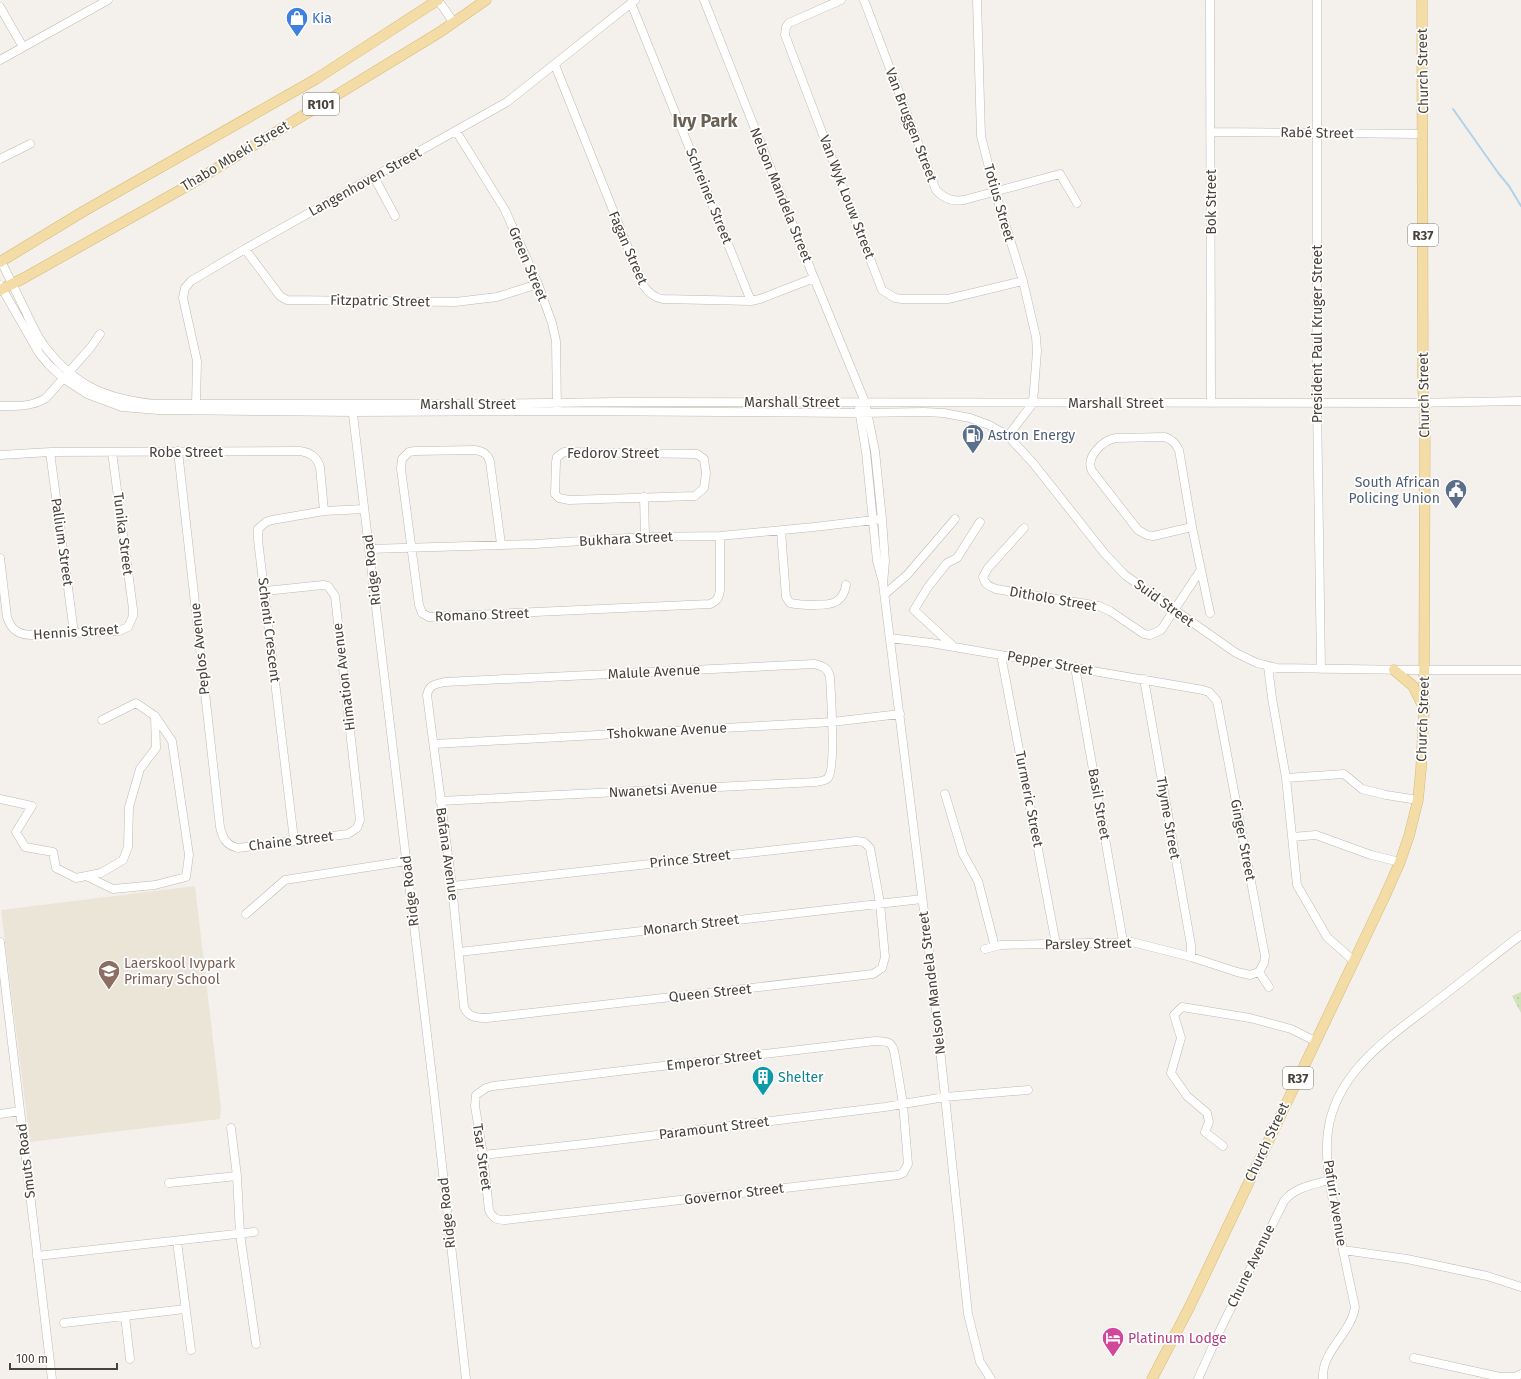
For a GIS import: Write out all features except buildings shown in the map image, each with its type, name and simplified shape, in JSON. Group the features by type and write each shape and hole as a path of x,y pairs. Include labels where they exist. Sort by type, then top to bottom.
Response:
{"main road":[{"name":"Thabo Mbeki Street","path":"1,261 84,211 316,79 438,0"},
{"name":"Thabo Mbeki Street","path":"1,288 13,284 189,185 454,23 486,0"},
{"name":"Church Street","path":"1152,1379 1203,1279 1400,862 1409,836 1418,800 1424,710 1422,0"},
{"path":"1394,670 1413,686 1424,710"}],"street":[{"path":"0,60 108,0"},
{"path":"438,0 454,23"},
{"name":"Nelson Mandela Street","path":"704,0 859,390 862,402 868,479 877,561 884,584"},
{"name":"Van Wyk Louw Street","path":"841,0 789,23 786,27 785,35 882,290 895,298 902,299 948,299 1023,281"},
{"name":"Van Bruggen Street","path":"864,0 936,190 946,198 959,201 1060,174 1077,203"},
{"name":"Totius Street","path":"977,0 981,136 995,191 1023,281 1036,344 1033,403"},
{"name":"Bok Street","path":"1210,0 1211,403"},
{"name":"President Paul Kruger Street","path":"1317,0 1317,402 1321,669"},
{"name":"Langenhoven Street","path":"196,404 197,361 183,298 185,288 191,281 245,249 507,102 633,1"},
{"name":"Schreiner Street","path":"633,1 751,301"},
{"path":"0,7 23,47"},
{"name":"Fagan Street","path":"555,65 643,285 648,292 663,299 751,301 760,299 814,278"},
{"name":"Green Street","path":"456,131 505,210 538,284 552,323 556,340 557,407"},
{"name":"Rabé Street","path":"1211,132 1423,134"},
{"path":"0,159 30,144"},
{"path":"374,177 395,216"},
{"name":"Fitzpatric Street","path":"245,249 280,296 287,300 455,302 497,297 538,284"},
{"name":"Marshall Street","path":"1,261 46,348 67,376 86,386 111,396 135,402 154,404 352,408"},
{"name":"Marshall Street","path":"1,288 39,353 87,394 122,407 139,409 557,407 863,413"},
{"path":"0,406 22,406 37,403 46,398 96,342 100,334"},
{"name":"Marshall Street","path":"557,407 620,402 1424,403 1521,401"},
{"path":"1008,436 1033,403"},
{"name":"Ridge Road","path":"352,408 466,1379"},
{"name":"Nelson Mandela Street","path":"863,413 875,451 882,519 885,562 885,594 933,983 968,1314 980,1362 991,1379"},
{"name":"Suid Street","path":"863,413 944,413 970,418 989,425 1008,436 1033,463 1105,554 1125,575 1236,653 1257,663 1277,668 1521,670"},
{"path":"1192,527 1152,536 1143,534 1138,530 1092,471 1090,467 1092,456 1095,452 1113,439 1165,437 1175,443 1178,450 1200,570 1210,613"},
{"name":"Romano Street","path":"501,544 488,457 480,450 415,451 406,455 402,459 401,463 411,548 420,610 429,617 703,606 715,602 718,599 720,590 720,536"},
{"name":"Peplos Avenue","path":"178,451 220,827 222,837 228,844"},
{"name":"Robe Street","path":"0,455 50,452 300,451 309,453 315,457 320,467 324,511"},
{"name":"Pallium Street","path":"50,452 74,633"},
{"name":"Tunika Street","path":"112,452 133,616"},
{"name":"Fedorov Street","path":"564,452 571,452 697,454 704,459 706,473 705,484 704,488 695,496 644,497 563,499 555,494 557,457 564,452"},
{"path":"868,479 877,477"},
{"path":"644,497 645,537"},
{"name":"Schenti Crescent","path":"294,840 258,540 258,529 266,522 324,511 364,509"},
{"name":"Bukhara Street","path":"369,549 535,544 645,537 720,536 781,531 882,519"},
{"path":"885,594 907,575 955,519"},
{"path":"953,647 914,610 928,587 942,569 947,563 957,558 980,522"},
{"name":"Ditholo Street","path":"1024,528 985,572 983,578 989,586 996,589 1099,606 1110,611 1144,634 1150,635 1161,630 1174,610"},
{"path":"781,531 786,597 790,603 825,605 836,602 844,593 846,585"},
{"name":"Hennis Street","path":"0,558 7,617 14,630 24,635 119,631 128,627 133,616"},
{"path":"1174,610 1200,570"},
{"name":"Himation Avenue","path":"265,591 323,585 328,586 335,596 360,811 359,825 354,831"},
{"name":"Pepper Street","path":"890,638 931,643 1075,667 1209,692"},
{"name":"Turmeric Street","path":"1001,655 1056,944"},
{"name":"Malule Avenue","path":"428,690 432,685 445,682 814,664 822,666 828,670 830,677 832,722"},
{"path":"1268,666 1286,778 1297,885 1327,937 1354,961"},
{"name":"Basil Street","path":"1075,667 1123,941"},
{"name":"Thyme Street","path":"1144,679 1191,945 1191,957"},
{"name":"Bafana Avenue","path":"428,690 426,695 434,744 440,801 452,886 464,1006 467,1013 471,1016"},
{"name":"Ginger Street","path":"1209,692 1217,701 1264,956 1264,962 1259,972"},
{"path":"86,876 113,889 155,885 186,877 189,856 172,741 155,716 136,703 102,720"},
{"name":"Tshokwane Avenue","path":"434,744 832,722 900,714"},
{"path":"0,799 32,806 16,832 25,847 52,852 56,868 76,878 101,873 123,860 128,847 130,807 140,769 156,748 155,716"},
{"name":"Nwanetsi Avenue","path":"440,801 816,782 825,780 829,777 832,765 832,722"},
{"path":"1286,778 1344,774 1362,789 1386,795 1418,800"},
{"name":"Parsley Street","path":"945,794 963,854 978,881 993,939 990,948 1123,941 1140,943 1237,972 1250,974 1259,972"},
{"name":"Chaine Street","path":"228,844 238,848 348,834 354,831"},
{"path":"1292,837 1316,835 1371,855 1400,862"},
{"name":"Prince Street","path":"452,886 856,841 864,842 870,848 880,903"},
{"path":"246,914 285,880 406,861"},
{"name":"Monarch Street","path":"459,952 922,898"},
{"name":"Queen Street","path":"471,1016 487,1018 873,974 882,968 885,957 880,903"},
{"name":"Pafuri Avenue","path":"1323,1379 1323,1368 1326,1360 1349,1324 1355,1307 1328,1180 1328,1131 1332,1113 1338,1097 1350,1078 1369,1055 1521,935"},
{"name":"Smuts Road","path":"0,942 52,1379"},
{"path":"1259,972 1269,987"},
{"path":"1223,1146 1205,1132 1209,1122 1207,1113 1187,1096 1171,1073 1181,1038 1174,1015 1182,1007 1250,1018 1291,1029 1315,1041"},
{"name":"Emperor Street","path":"476,1095 486,1088 493,1086 884,1041 890,1043 894,1049 903,1104"},
{"name":"Paramount Street","path":"482,1154 592,1143 903,1104 945,1097 1028,1090"},
{"name":"Tsar Street","path":"476,1095 474,1106 489,1210 491,1216 494,1218"},
{"name":"Governor Street","path":"494,1218 506,1220 898,1175 902,1173 908,1164 903,1104"},
{"path":"0,1114 20,1111"},
{"path":"231,1128 237,1176 240,1234 256,1344"},
{"path":"169,1183 237,1176"},
{"name":"Chune Avenue","path":"1198,1379 1284,1201 1289,1194 1296,1189 1328,1180"},
{"path":"37,1256 254,1232"},
{"path":"177,1240 191,1350"},
{"path":"1343,1250 1407,1259 1487,1276 1521,1287"},
{"path":"64,1323 186,1309"},
{"path":"125,1316 130,1359"},
{"path":"1414,1358 1500,1377 1515,1377 1521,1374"}],"shaded area":[{"name":"Laerskool Ivypark Primary School","path":"195,886 221,1108 220,1119 30,1142 1,910"}],"green space":[{"path":"1521,992 1521,1013 1512,996"}],"waterway":[{"path":"1453,109 1509,186 1521,206"}],"place":[{"name":"Kia","path":"297,38"},
{"name":"Astron Energy","path":"973,454"},
{"name":"South African Policing Union","path":"1456,510"},
{"name":"Laerskool Ivypark Primary School","path":"109,990"},
{"name":"Shelter","path":"763,1096"},
{"name":"Platinum Lodge","path":"1113,1358"}],"district":[{"name":"Ivy Park","path":"705,121"}]}
